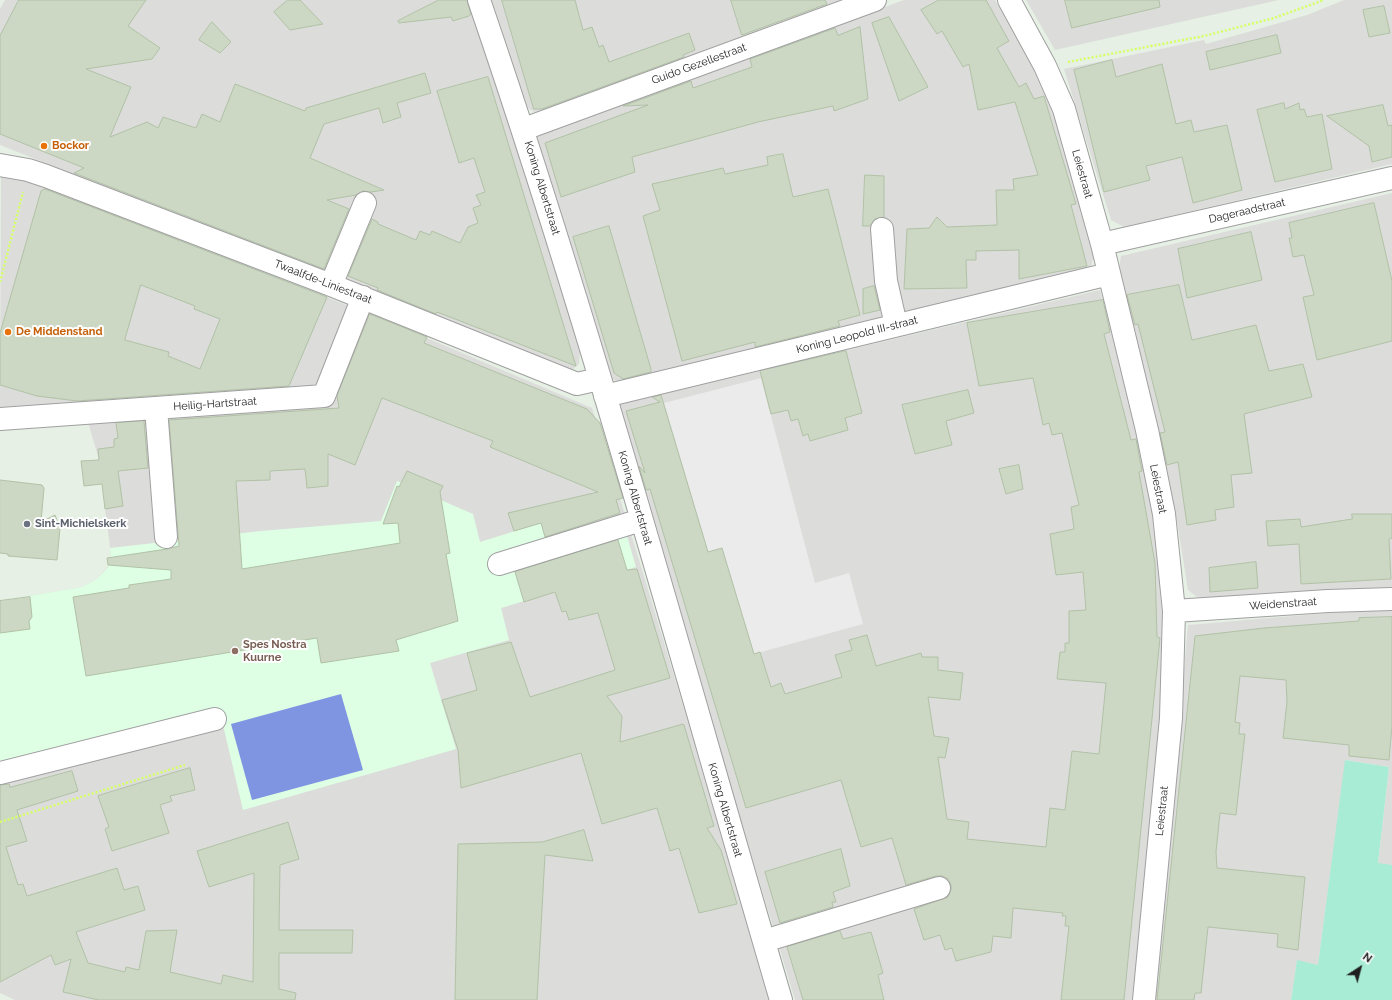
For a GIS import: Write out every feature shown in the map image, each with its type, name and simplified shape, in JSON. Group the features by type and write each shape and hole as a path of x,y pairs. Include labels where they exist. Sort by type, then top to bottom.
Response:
{"street":[{"name":"Koning Albertstraat","path":"479,0 524,129 602,387 781,1000"},
{"name":"Guido Gezellestraat","path":"524,129 875,0"},
{"name":"Leiestraat","path":"1009,0 1045,66 1064,109 1102,244 1147,430 1164,514 1174,611 1171,718 1144,1000"},
{"name":"Twaalfde-Liniestraat","path":"0,165 37,173 363,297 577,384 602,387"},
{"name":"Dageraadstraat","path":"1102,244 1392,178"},
{"path":"331,285 365,203"},
{"path":"882,230 886,281 896,325"},
{"name":"Koning Leopold III-straat","path":"602,387 896,325 1109,274"},
{"name":"Heilig-Hartstraat","path":"0,419 324,396 363,297"},
{"path":"156,408 166,537"},
{"path":"499,564 641,520"},
{"name":"Weidenstraat","path":"1174,611 1328,601 1392,599"},
{"path":"0,774 215,719"},
{"path":"764,941 939,888"}],"path":[{"path":"1045,66 1204,36 1274,18 1324,0"},
{"path":"0,282 37,173"},
{"path":"0,822 185,765"}],"shaded area":[{"path":"5,0 472,0 580,349 579,364 571,371 0,145 0,9"},
{"path":"491,0 842,0 554,108 534,112 526,107 520,93"},
{"path":"904,0 995,0 1052,100 1094,255 1090,270 623,382 608,379 536,136"},
{"path":"1026,0 1279,0 1055,50"},
{"path":"1344,0 1392,0 1392,164 1124,227 1111,220 1064,69 1204,40 1206,44 1307,15"},
{"path":"1,174 25,177 349,306 324,379 316,386 0,411"},
{"path":"1392,193 1392,587 1218,601 1197,597 1188,590 1175,509 1132,339 1119,269 1121,256"},
{"path":"1100,290 1134,417 1161,557 1166,640 1159,743 1142,926 1132,1000 795,1000 616,405"},
{"path":"363,311 592,408 772,1000 15,1000 0,993 0,601 82,587 97,579 108,566 111,555 99,460 88,422 329,400"},
{"path":"761,378 815,583 849,573 863,624 754,654 722,548 708,552 664,403"},
{"name":"Spes Nostra Kuurne","path":"397,481 473,514 480,542 541,523 546,541 622,519 636,567 501,608 509,640 430,663 456,749 243,810 223,725 0,781 0,601 82,587 97,579 108,567 111,555 110,548 261,531 381,521"},
{"path":"1392,610 1392,865 1378,864 1389,767 1346,760 1318,965 1297,961 1291,1000 1154,1000 1188,625 1351,611"},
{"path":"341,694 363,770 252,800 231,724"},
{"path":"1345,760 1389,767 1378,863 1392,865 1392,1000 1291,1000 1297,960 1318,965"}],"building":[{"path":"19,0 146,0 128,26 160,48 152,59 86,69 131,87 110,137 147,122 158,128 163,117 196,128 202,114 220,122 235,84 305,111 306,108 425,73 431,93 397,103 401,117 383,123 379,108 324,124 310,158 384,190 371,192 363,191 356,195 327,200 349,209 324,269 74,173 84,168 0,134 0,36"},
{"path":"288,0 300,0 323,24 290,30 274,12"},
{"path":"439,0 467,0 471,14 453,21 451,17 399,23 398,21"},
{"path":"502,0 575,0 583,30 592,27 599,47 603,45 609,62 689,33 695,50 683,55 684,57 542,109 534,109"},
{"path":"731,0 825,0 827,4 742,35"},
{"path":"939,0 986,0 1009,41 997,48 1019,87 1026,83 1034,99 1044,96 1076,204 1071,205 1087,266 1019,279 1019,250 976,251 976,260 966,260 967,288 904,289 907,229 929,228 937,217 947,227 997,225 996,190 1014,190 1013,179 1038,175 1015,102 978,110 969,64 963,67 942,31 937,34 921,10"},
{"path":"1065,0 1159,0 1160,7 1072,28"},
{"path":"1384,6 1390,33 1369,37 1363,10"},
{"path":"889,17 928,87 899,101 872,23"},
{"path":"212,22 231,42 220,53 199,40"},
{"path":"860,27 868,99 834,111 833,106 758,122 632,157 635,172 561,197 545,143 648,105 623,106 691,81 693,88 752,67 750,59 835,28 838,35"},
{"path":"1277,35 1281,53 1210,70 1206,52"},
{"path":"1112,60 1116,77 1162,64 1176,124 1191,120 1194,132 1227,125 1242,190 1193,203 1182,157 1146,166 1150,180 1104,192 1074,70"},
{"path":"488,77 576,366 437,312 436,314 377,290 378,288 348,276 372,219 378,222 378,224 416,240 420,231 430,235 432,231 460,243 468,227 478,223 473,208 481,205 476,195 485,192 474,158 459,163 437,91"},
{"path":"1284,103 1285,109 1299,103 1300,110 1304,109 1307,117 1322,114 1332,169 1275,182 1257,110"},
{"path":"1383,105 1388,126 1392,125 1392,157 1372,162 1369,146 1327,116"},
{"path":"783,154 793,197 828,189 860,315 838,321 840,326 755,347 755,342 682,361 643,216 660,210 652,184 723,168 725,174 768,165 767,157"},
{"path":"865,175 884,176 884,217 875,219 870,226 863,226"},
{"path":"45,189 327,297 289,386 77,401 37,396 0,385 0,333 41,191","holes":["141,285 195,306 194,309 220,319 200,369 168,356 169,352 125,340"]},
{"path":"1374,203 1392,281 1392,341 1317,360 1303,297 1314,295 1304,255 1293,257 1289,238 1292,238 1289,223"},
{"path":"609,226 651,369 651,372 623,379 614,373 573,237"},
{"path":"1251,232 1262,280 1187,298 1178,249"},
{"path":"1179,285 1192,340 1256,325 1269,371 1303,364 1312,397 1244,414 1252,473 1231,475 1234,507 1215,510 1216,520 1187,525 1178,462 1167,465 1160,433 1165,432 1138,324 1135,325 1127,295"},
{"path":"874,286 880,310 863,314 863,289"},
{"path":"1103,300 1110,332 1104,334 1131,440 1136,439 1142,471 1139,472 1155,563 1157,637 1160,638 1124,1000 1061,1000 1069,926 1065,926 1066,916 1062,916 1063,913 1013,908 1011,938 993,936 991,952 956,961 952,948 945,950 940,935 924,940 914,909 948,897 951,890 951,885 948,879 942,876 936,876 906,885 892,838 861,847 841,780 746,808 650,489 646,490 639,466 645,473 626,411 660,402 652,397 661,395 708,552 722,548 754,654 760,652 771,687 781,683 785,694 842,677 835,655 852,650 849,640 867,635 876,666 921,653 922,657 938,657 938,670 963,673 960,700 928,697 934,736 949,738 945,758 938,757 947,819 969,822 967,839 1046,847 1050,808 1065,810 1072,751 1099,754 1106,683 1057,679 1060,652 1065,652 1065,643 1069,643 1069,611 1086,610 1083,572 1056,575 1050,534 1074,529 1071,507 1079,505 1062,433 1052,435 1049,423 1043,425 1033,378 979,386 967,323"},
{"path":"370,314 427,337 424,343 587,409 600,423 623,498 616,500 620,513 545,537 541,523 514,531 508,513 598,492 490,447 493,441 382,398 355,465 328,454 328,486 307,488 305,469 270,471 270,480 236,481 242,569 400,543 398,523 383,524 397,486 399,487 407,471 443,486 440,492 450,553 446,554 458,621 396,640 399,651 321,663 317,638 86,676 73,597 129,588 129,585 171,579 171,570 108,565 107,558 179,546 169,420 339,408 337,396"},
{"path":"846,351 862,413 845,418 848,430 810,441 808,434 803,436 798,419 791,421 788,410 771,414 760,371"},
{"path":"968,390 974,413 946,421 952,445 915,454 902,405"},
{"path":"144,421 148,468 118,471 123,506 105,509 102,484 84,486 81,461 99,460 98,449 114,447 114,439 118,438 116,423"},
{"path":"1019,465 1023,489 1006,494 999,469"},
{"name":"Sint-Michielskerk","path":"0,480 42,485 44,488 41,522 55,515 60,528 57,560 8,556 8,554 0,553"},
{"path":"1352,514 1392,514 1392,538 1389,539 1391,579 1301,584 1299,544 1268,546 1266,521 1300,519 1301,527 1352,519"},
{"path":"618,540 627,570 637,569 670,678 607,696 622,716 620,742 683,724 684,725 714,826 707,828 721,850 737,904 699,913 679,848 670,851 657,808 602,824 581,753 461,788 458,750 442,700 477,690 467,653 511,642 530,697 615,670 598,613 569,620 566,611 562,612 555,592 524,602 515,572"},
{"path":"1256,562 1258,588 1210,592 1209,568"},
{"path":"30,597 32,617 29,621 30,629 0,633 0,601"},
{"path":"1392,617 1392,726 1389,760 1349,756 1349,745 1283,738 1287,702 1286,680 1240,676 1235,722 1240,723 1239,734 1245,734 1236,815 1220,813 1216,852 1217,868 1305,877 1298,950 1277,947 1278,934 1208,927 1201,993 1195,993 1194,1000 1157,1000 1195,636 1264,628 1359,621 1359,618"},
{"path":"190,768 195,790 170,796 172,801 160,805 169,833 112,851 105,829 109,827 98,796"},
{"path":"72,771 78,791 17,810 27,841 6,847 18,885 23,884 27,896 117,868 124,890 138,886 145,910 76,932 88,963 125,972 126,967 139,970 146,931 177,930 170,972 221,984 223,975 253,982 254,873 209,887 197,851 288,822 299,859 280,865 279,930 353,930 352,953 279,953 279,989 296,993 295,1000 99,1000 63,992 71,959 55,965 51,955 0,982 0,785 9,784 10,787"},
{"path":"584,830 593,861 545,855 537,1000 455,1000 458,844 542,842"},
{"path":"841,849 850,886 833,892 836,902 832,902 833,907 780,923 765,872"},
{"path":"840,931 843,939 871,932 883,973 878,975 884,1000 803,1000 787,947"}],"place":[{"name":"Bockor","path":"44,146"},
{"name":"De Middenstand","path":"8,332"},
{"name":"Sint-Michielskerk","path":"27,524"},
{"name":"Spes Nostra Kuurne","path":"235,651"}]}
